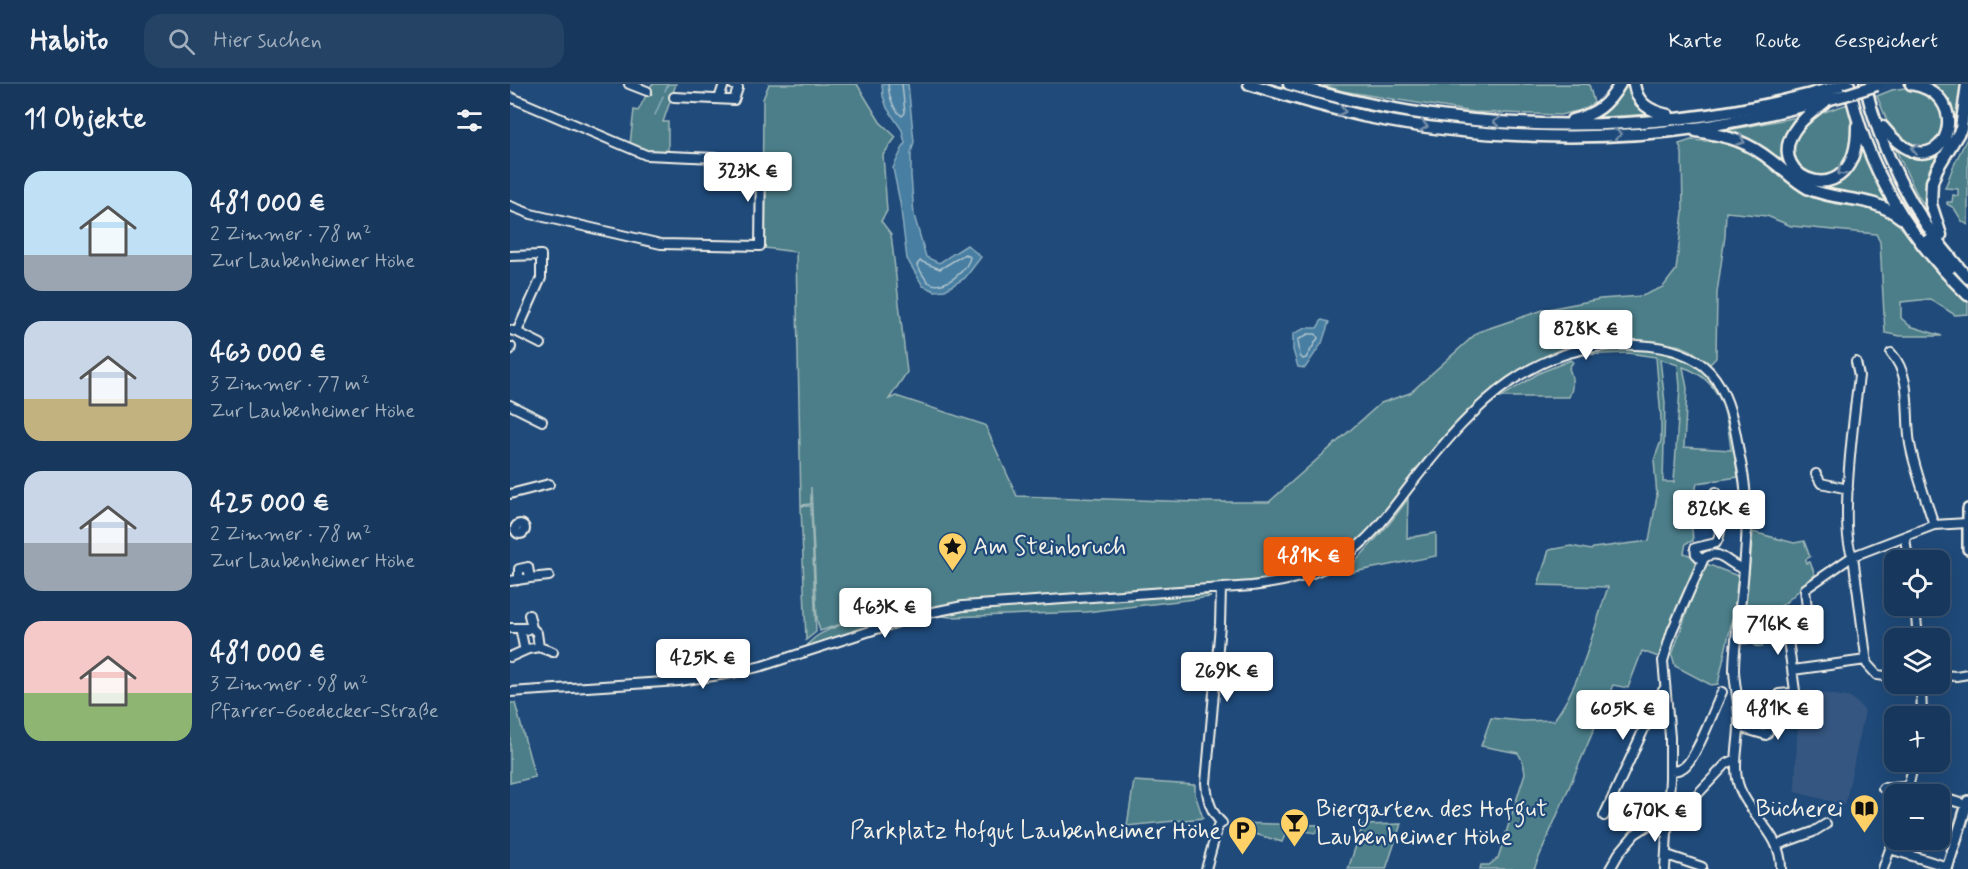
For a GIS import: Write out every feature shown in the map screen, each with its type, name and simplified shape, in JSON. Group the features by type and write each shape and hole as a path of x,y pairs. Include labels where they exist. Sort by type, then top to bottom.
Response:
{"highway":[{"path":"1249,84 1313,104 1403,123 1473,132 1558,136 1684,129 1760,116 1828,100"},
{"path":"1289,84 1352,101 1444,117 1555,124 1677,118 1775,102 1846,87 1876,84 1883,127 1894,155 1915,195 1941,235 1968,288"},
{"path":"1555,124 1600,110 1610,100 1620,84"},
{"path":"1634,84 1644,106 1677,118"},
{"path":"1856,84 1868,129 1890,182 1927,240 1963,277"},
{"path":"1865,84 1882,141 1903,189 1928,229 1963,277 1968,295"},
{"path":"1883,127 1900,144 1916,152 1936,148 1949,138 1954,118 1949,100 1936,90 1911,84"},
{"path":"1941,235 1931,204 1932,182 1937,169 1961,129 1967,84"},
{"path":"1846,87 1802,120 1790,137 1788,156 1800,175 1812,180 1825,181 1834,179 1844,171 1855,151 1857,119"},
{"path":"1846,87 1879,175 1905,222 1934,260 1963,277"},
{"path":"1684,129 1722,135 1747,143 1808,188 1874,203 1889,210 1905,222"}],"main road":[{"path":"1968,509 1968,549"},
{"path":"1948,868 1967,803"}],"street":[{"path":"629,84 647,91"},
{"path":"719,99 724,84"},
{"path":"674,97 734,100 738,88 732,84"},
{"path":"510,97 646,155 761,160 760,246 661,244 531,214 510,206"},
{"path":"510,255 541,255 541,278 513,331 541,344"},
{"path":"510,692 679,681 733,672 762,666 923,614 963,606 1221,588 1288,580 1309,575 1342,559 1375,531 1452,435 1484,402 1514,378 1555,357 1586,348 1607,345 1663,347 1678,351 1698,362 1714,375 1731,412 1745,487 1746,522 1735,663 1739,727 1736,773 1740,789 1777,845 1781,869"},
{"path":"1891,353 1899,362 1905,385 1910,444 1934,525"},
{"path":"1856,362 1858,376 1848,489 1849,547 1853,556 1866,660 1870,669 1877,675 1884,676"},
{"path":"510,405 542,421"},
{"path":"1816,474 1821,483 1848,489"},
{"path":"510,494 549,484"},
{"path":"1702,560 1696,554 1695,548 1716,543 1719,538 1720,504 1716,492"},
{"path":"1808,618 1805,589 1853,556 1934,525 1967,523"},
{"path":"1905,537 1907,550"},
{"path":"1665,869 1670,771 1670,737 1663,661 1666,649 1702,560 1710,554 1718,554 1744,569"},
{"path":"510,581 525,581 549,576"},
{"path":"1206,869 1218,826 1222,823 1210,806 1206,783 1220,625 1221,588"},
{"path":"529,615 530,629"},
{"path":"1739,727 1761,735 1767,734 1779,694 1793,692 1793,670 1785,618"},
{"path":"510,628 530,629 537,633 539,647"},
{"path":"528,649 524,647 521,632 530,629"},
{"path":"510,657 539,647 553,652"},
{"path":"1793,670 1866,660"},
{"path":"1950,676 1968,674"},
{"path":"1604,816 1659,696 1665,688"},
{"path":"1670,771 1679,770 1686,765 1698,746 1722,692"},
{"path":"1610,869 1619,853 1635,834 1658,819 1676,817 1726,764 1736,759"},
{"path":"1950,799 1967,803"},
{"path":"1777,845 1814,832 1826,824"},
{"path":"1884,869 1890,849 1948,868"},
{"path":"1667,855 1702,867"}],"shaded area":[{"path":"1807,690 1852,698 1865,711 1845,805 1795,792 1797,734"}],"green space":[{"path":"652,84 676,84 663,122 668,122 668,155 647,152 630,144 634,110 638,111"},
{"path":"769,84 857,84 880,122 896,137 883,155 887,211 881,221 891,234 907,372 889,399 896,396 985,425 1017,496 1269,502 1381,403 1410,393 1478,332 1543,310 1600,299 1642,296 1663,287 1676,270 1683,212 1682,153 1679,144 1691,140 1732,143 1756,155 1799,188 1874,209 1894,219 1935,268 1968,302 1968,314 1955,315 1930,299 1901,302 1901,318 1910,326 1942,336 1900,336 1885,333 1880,242 1876,234 1791,226 1767,216 1726,212 1717,293 1716,358 1710,364 1681,346 1655,341 1616,339 1561,349 1511,377 1486,396 1461,421 1362,541 1322,564 1277,580 969,601 908,615 809,648 807,646 812,640 829,629 880,611 820,631 817,620 811,487 811,504 801,505 796,252 765,248 762,245 763,99"},
{"path":"1589,84 1594,103 1582,110 1560,115 1474,112 1342,91 1323,85"},
{"path":"1623,84 1632,84 1652,114 1590,118"},
{"path":"1926,84 1963,84 1959,127 1937,164 1930,181 1929,212 1918,196 1892,142 1913,153 1931,154 1942,148 1950,139 1953,115 1948,102 1939,92"},
{"path":"1911,87 1927,89 1952,119 1933,147 1909,147 1891,131 1877,96 1892,90"},
{"path":"1848,104 1853,131 1852,150 1835,175 1809,176 1794,162 1792,140 1795,134 1815,115"},
{"path":"1803,116 1796,122 1791,169 1724,131"},
{"path":"1968,136 1968,225 1962,221 1954,208 1947,204 1947,202 1952,202 1953,195 1958,196 1958,189 1945,188"},
{"path":"1860,140 1893,208 1826,191 1805,183 1848,173 1855,163"},
{"path":"1647,348 1674,353 1692,361 1706,373 1724,404 1733,440 1738,477 1697,483 1691,516 1693,541 1686,543 1684,553 1697,558 1697,563 1680,599 1661,658 1642,651 1628,688 1613,685 1534,869 1480,869 1481,865 1489,865 1498,858 1525,773 1518,753 1481,746 1491,718 1523,721 1554,720 1579,673 1608,587 1538,585 1549,550 1571,546 1591,550 1649,541 1657,496 1654,460 1661,441 1656,357 1628,353 1578,355 1604,349","holes":["1660,359 1678,365 1680,387 1674,482 1663,482 1665,403","1683,367 1706,380 1714,389 1724,411 1731,450 1684,447 1687,388"]},
{"path":"1571,360 1573,362 1569,368 1572,386 1569,397 1501,397 1539,373"},
{"path":"1408,499 1407,538 1436,533 1436,556 1348,573 1348,570"},
{"path":"801,506 811,506 816,632 806,640"},
{"path":"1753,532 1794,543 1804,541 1810,557 1806,559 1806,563 1810,562 1815,575 1787,602 1769,612 1745,606"},
{"path":"1704,563 1738,576 1734,611 1718,684 1711,685 1675,666 1672,655"},
{"path":"1201,594 1211,597 1086,612 951,617 934,615 994,607"},
{"path":"1745,613 1766,618 1762,647 1755,646 1753,643 1741,644"},
{"path":"510,703 515,703 535,777 510,783"},
{"path":"1134,781 1195,785 1195,794 1203,818 1127,826"},
{"path":"1231,823 1320,825 1316,833 1288,828 1282,842 1235,828"},
{"path":"1401,824 1386,869 1348,869 1363,825"}],"water":[{"path":"882,84 908,84 914,142 911,153 911,176 914,215 926,257 939,263 967,245 981,257 965,278 945,290 935,291 923,286 907,259 893,168 905,143 902,130 887,108"},
{"path":"1322,320 1329,322 1322,343 1305,368 1298,367 1293,350 1293,334 1306,328 1317,328"}],"waterway":[{"path":"665,91 668,84"},
{"path":"655,115 663,96"}],"place":[{"name":"Am Steinbruch","path":"952,572"},
{"name":"Bücherei","path":"1864,834"},
{"name":"Biergarten des Hofgut Laubenheimer Höhe","path":"1295,848"},
{"name":"Parkplatz Hofgut Laubenheimer Höhe","path":"1242,856"}]}
